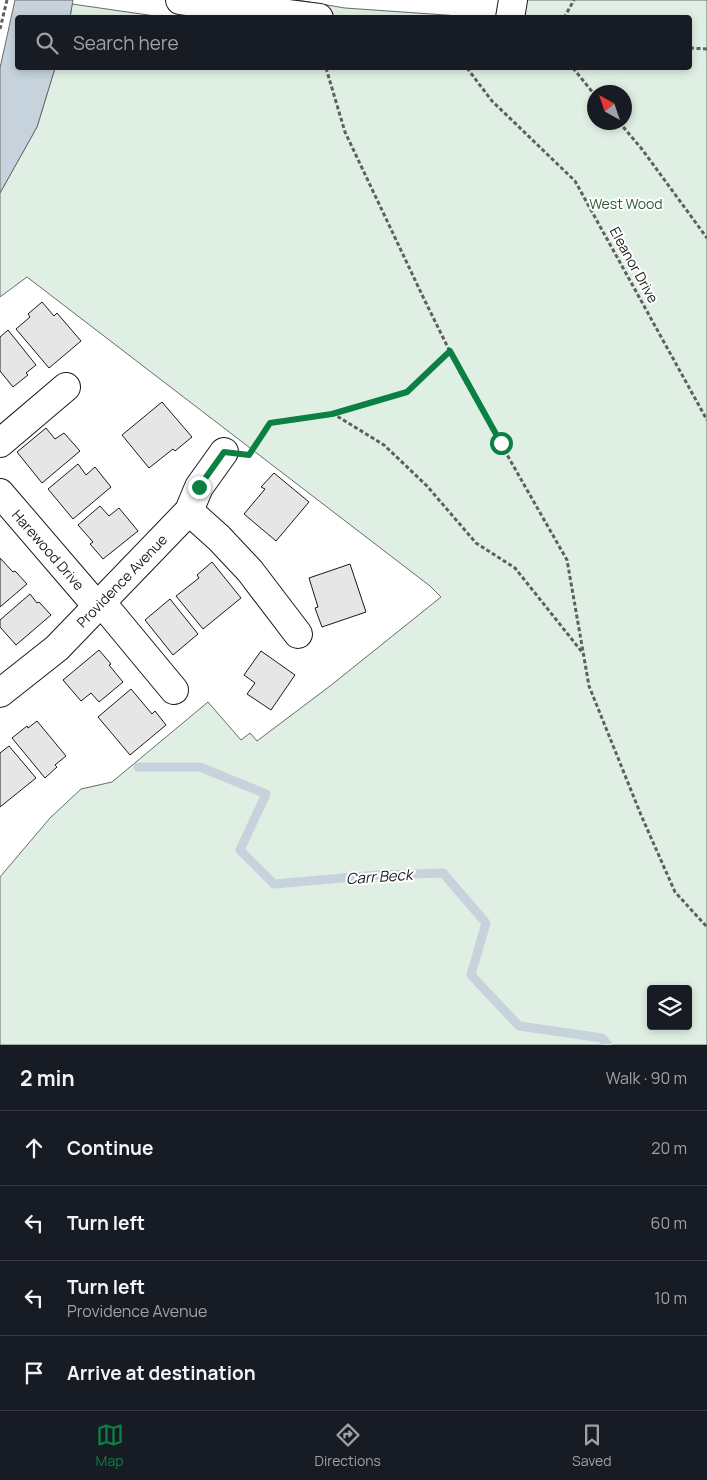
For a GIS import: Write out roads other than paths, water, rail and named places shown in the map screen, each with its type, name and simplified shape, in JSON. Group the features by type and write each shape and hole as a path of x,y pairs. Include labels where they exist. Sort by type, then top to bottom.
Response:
{"street":[{"path":"180,0 313,11"},
{"path":"510,15 513,0"},
{"path":"10,435 66,387"},
{"name":"Providence Avenue","path":"0,693 57,648 189,512 199,487 224,452"},
{"name":"Harewood Drive","path":"0,493 174,690"},
{"path":"189,512 219,538 250,571 298,634"}],"waterway":[{"name":"Carr Beck","path":"138,767 200,767 266,794 240,850 274,884 377,875 443,873 486,923 471,975 519,1026 602,1038 608,1045"}],"park label":[{"name":"West Wood","path":"626,204"}]}
